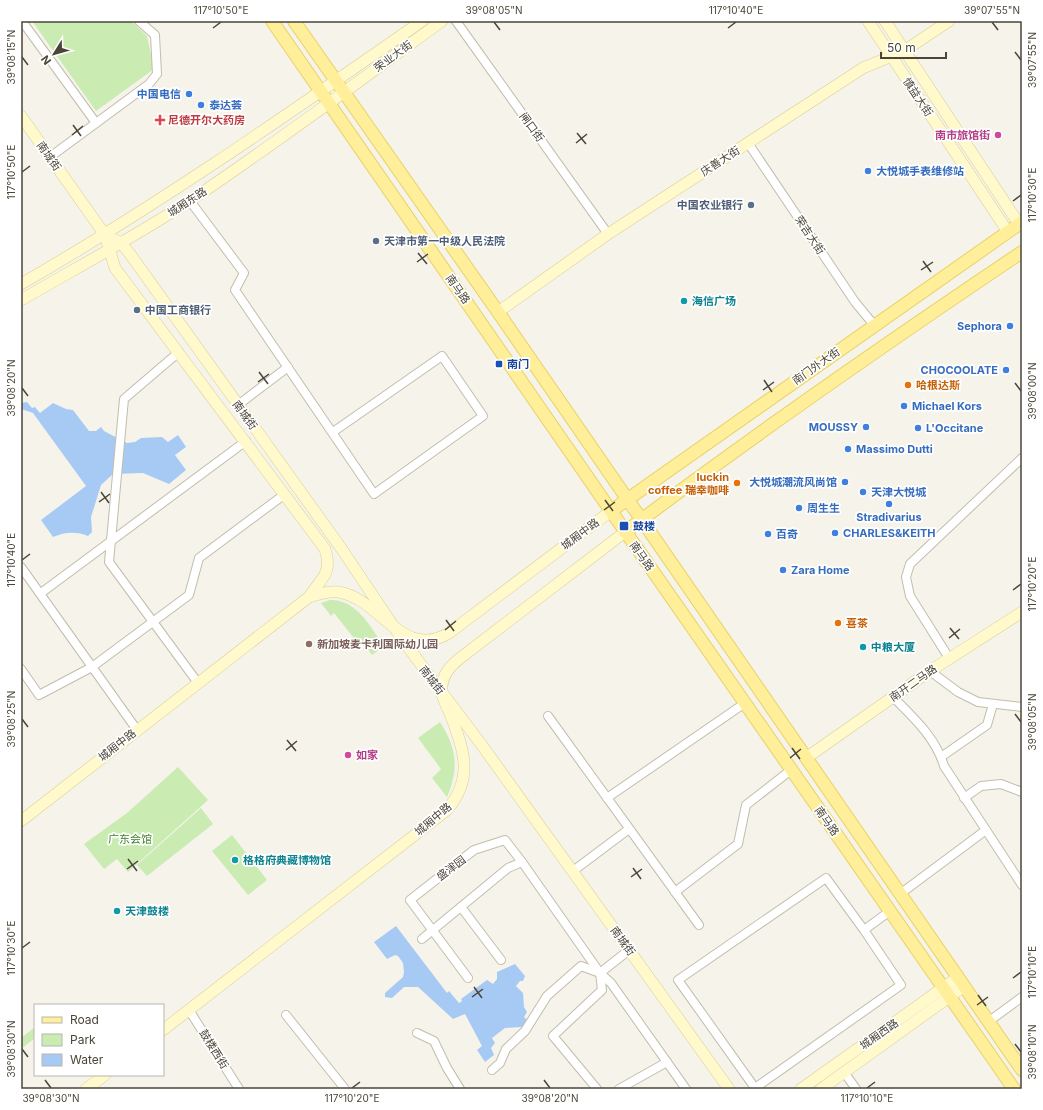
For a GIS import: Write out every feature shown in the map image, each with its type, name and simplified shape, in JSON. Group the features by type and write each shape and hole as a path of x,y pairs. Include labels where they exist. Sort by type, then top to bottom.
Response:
{"main road":[{"name":"南马路","path":"272,21 625,532 1014,1089"},
{"name":"南马路","path":"294,21 498,312 1022,1070"},
{"name":"南门外大街","path":"611,511 1020,223"},
{"path":"625,532 793,410 1022,252"}],"street":[{"path":"50,156 149,84 157,74 154,35 140,21"},
{"name":"荣业大街","path":"336,80 422,21"},
{"name":"荣业大街","path":"344,92 442,21"},
{"name":"闸口街","path":"456,21 608,234"},
{"name":"慎益大街","path":"868,21 891,58 1008,232"},
{"name":"慎益大街","path":"885,21 1020,223"},
{"name":"庆善大街","path":"498,312 608,234 863,68 891,58 904,51 949,21"},
{"path":"22,22 96,123"},
{"name":"城厢东路","path":"21,284 105,235 182,186 336,80"},
{"name":"城厢东路","path":"21,300 109,250 190,201 344,92"},
{"name":"南城街","path":"21,116 105,235 115,268 246,440 325,549 328,557 327,574 309,596"},
{"name":"荣吉大街","path":"748,143 855,302 874,325"},
{"path":"190,201 244,273 235,290 374,494 483,416 442,356 333,432"},
{"name":"南城街","path":"105,235 120,243 188,333 394,627 516,792 729,1089"},
{"path":"178,352 124,399 109,562 198,683"},
{"path":"238,405 288,367"},
{"path":"41,593 110,543 246,440"},
{"path":"949,658 910,596 906,578 910,564 1022,458"},
{"path":"21,669 39,695 92,667 188,595 199,558 285,494"},
{"name":"城厢中路","path":"21,820 309,596 326,591 339,592 353,596 394,627 419,640 427,641 442,637 611,511"},
{"path":"442,692 443,681 452,665 625,532"},
{"path":"21,567 41,593 137,730"},
{"name":"南开二马路","path":"806,758 949,658 1022,612"},
{"path":"930,671 958,692 978,702 1022,707"},
{"name":"城厢中路","path":"164,1029 447,810 455,801 463,781 465,762 460,738 442,692"},
{"path":"893,697 922,727 940,753 944,766 1022,885"},
{"path":"607,798 745,704"},
{"path":"941,757 987,726 994,704"},
{"path":"548,716 699,925"},
{"path":"675,892 738,844 746,805 792,770"},
{"path":"964,798 981,786 1001,784 1021,790"},
{"path":"573,871 629,829"},
{"path":"900,894 986,830"},
{"name":"盛津园","path":"468,978 410,900 474,850 505,840 600,973 611,983 686,1089"},
{"path":"422,939 508,868 522,862"},
{"path":"826,878 864,930 901,985 755,1088 678,980 826,878"},
{"path":"461,907 500,960"},
{"path":"864,930 890,911"},
{"path":"596,1089 553,1036 602,990 600,973 629,950"},
{"name":"盛津园","path":"492,1070 500,1063 506,1049 525,1031 547,996 581,966 600,973"},
{"name":"城厢西路","path":"821,1089 960,982"},
{"name":"城厢西路","path":"801,1089 947,992"},
{"path":"988,1022 1022,997"},
{"name":"鼓楼西街","path":"189,1010 239,1089"},
{"path":"286,1015 345,1089"},
{"path":"417,1033 434,1041 447,1068 460,1089"},
{"path":"619,1089 666,1062"},
{"path":"844,1072 856,1089"},
{"path":"86,1089 104,1076"}],"green space":[{"path":"32,21 131,21 147,36 154,69 96,111"},
{"path":"330,600 348,604 355,609 368,623 384,646 372,655 360,639 357,642 334,613 331,616 321,603"},
{"path":"440,722 446,732 453,750 455,768 447,797 432,778 441,769 418,738"},
{"name":"广东会馆","path":"178,767 208,800 128,872 117,859 104,869 84,844 127,813"},
{"path":"201,808 213,824 147,876 137,865"},
{"path":"232,835 267,880 248,895 212,851"},
{"path":"34,1028 34,1039 21,1049 21,1038"}],"water":[{"path":"27,402 32,408 35,407 40,413 53,403 66,409 73,410 89,431 96,431 101,427 104,431 127,443 135,442 141,438 162,437 168,442 178,435 186,447 175,455 186,470 169,484 143,473 113,474 101,485 91,517 92,532 88,536 79,533 70,533 53,537 41,520 86,486 33,413 21,409 21,403"},
{"path":"396,926 447,993 449,991 459,1003 462,1001 461,999 487,980 493,984 497,979 497,972 515,964 525,976 523,981 520,981 516,986 523,993 524,1007 527,1012 524,1017 527,1020 522,1027 505,1028 492,1038 495,1043 491,1048 494,1055 485,1062 477,1050 482,1046 465,1014 453,1019 418,987 404,987 392,998 385,997 385,993 403,977 403,963 398,956 395,955 387,959 374,942"}],"place":[{"name":"中国电信","path":"189,94"},
{"name":"泰达荟","path":"201,105"},
{"name":"尼德开尔大药房","path":"160,120"},
{"name":"南市旅馆街","path":"998,135"},
{"name":"大悦城手表维修站","path":"868,171"},
{"name":"中国农业银行","path":"751,205"},
{"name":"天津市第一中级人民法院","path":"376,241"},
{"name":"海信广场","path":"684,301"},
{"name":"中国工商银行","path":"137,310"},
{"name":"Sephora","path":"1010,326"},
{"name":"南门","path":"499,364"},
{"name":"CHOCOOLATE","path":"1006,370"},
{"name":"哈根达斯","path":"908,385"},
{"name":"Michael Kors","path":"904,406"},
{"name":"MOUSSY","path":"866,427"},
{"name":"L'Occitane","path":"918,428"},
{"name":"Massimo Dutti","path":"848,449"},
{"name":"大悦城潮流风尚馆","path":"845,482"},
{"name":"luckin coffee 瑞幸咖啡","path":"737,483"},
{"name":"天津大悦城","path":"863,492"},
{"name":"Stradivarius","path":"889,504"},
{"name":"周生生","path":"799,508"},
{"name":"鼓楼","path":"624,526"},
{"name":"CHARLES&KEITH","path":"835,533"},
{"name":"百奇","path":"768,534"},
{"name":"Zara Home","path":"783,570"},
{"name":"喜茶","path":"838,623"},
{"name":"新加坡麦卡利国际幼儿园","path":"309,644"},
{"name":"中粮大厦","path":"863,647"},
{"name":"如家","path":"348,755"},
{"name":"格格府典藏博物馆","path":"235,860"},
{"name":"天津鼓楼","path":"117,911"}]}
